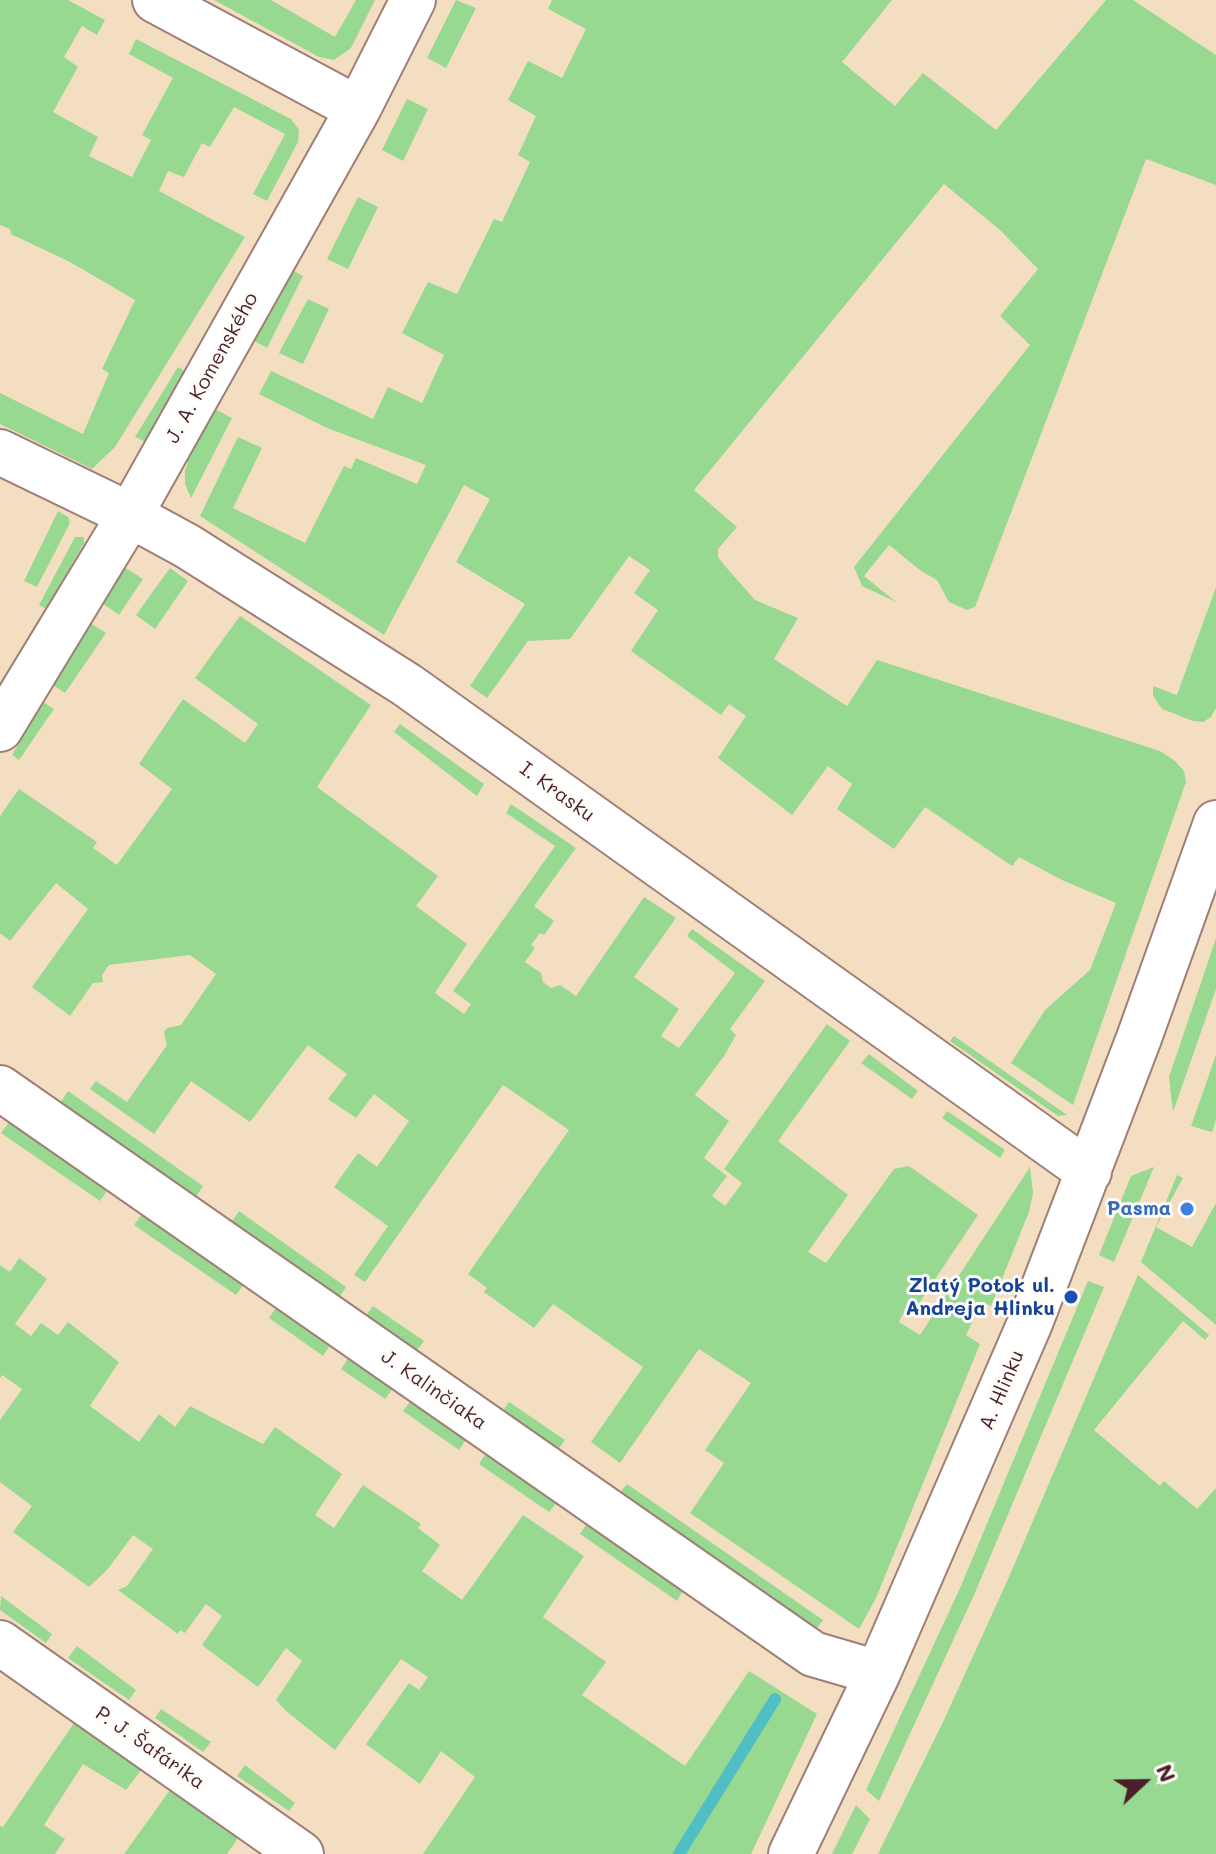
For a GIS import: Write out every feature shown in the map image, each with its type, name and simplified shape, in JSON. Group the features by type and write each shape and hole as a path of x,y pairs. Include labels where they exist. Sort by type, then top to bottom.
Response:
{"street":[{"path":"155,0 358,109"},
{"name":"J. A. Komenského","path":"0,729 130,515 358,109 413,0"},
{"name":"I. Krasku","path":"0,452 187,546 407,685 1089,1172"},
{"name":"A. Hlinku","path":"791,1854 878,1673 1030,1323 1089,1172 1216,823"},
{"name":"J. Kalinčiaka","path":"0,1088 813,1654 878,1673"},
{"name":"P. J. Šafárika","path":"0,1643 301,1854"}],"green space":[{"path":"0,0 68,0 105,20 97,35 82,26 64,57 78,67 53,112 98,137 89,156 132,177 151,140 142,135 173,78 129,54 136,39 291,119 299,130 298,142 267,201 253,194 285,134 234,107 210,147 202,143 184,177 168,171 159,191 245,237 115,447 92,469 0,424 0,393 83,434 109,373 102,369 135,300 70,262 11,234 10,229 0,225"},
{"path":"214,0 271,0 335,37 356,0 375,0 351,48 334,60 319,57"},
{"path":"456,0 476,8 446,68 427,58"},
{"path":"552,0 892,0 842,62 895,106 923,73 996,130 1106,0 1133,0 1216,55 1216,185 1146,159 975,607 967,610 949,602 937,580 889,545 864,576 896,602 862,586 854,567 1030,345 1000,316 1038,269 1000,230 944,184 694,490 737,527 718,549 718,557 725,566 755,600 798,618 774,659 847,706 877,660 1160,751 1184,771 1186,782 1073,1105 1011,1063 1045,1010 1090,970 1116,903 1019,857 1012,866 925,807 894,849 837,809 852,784 828,766 792,815 718,758 746,716 729,704 721,715 631,651 658,610 634,593 650,570 629,556 570,639 528,641 487,698 470,686 525,604 456,562 490,499 464,485 384,635 200,516 238,437 262,448 233,508 305,543 344,466 351,469 356,458 417,484 426,465 327,428 259,394 271,371 373,419 388,387 422,403 444,355 402,333 428,282 457,294 494,219 502,222 530,162 518,155 536,116 508,100 528,61 562,78 586,29 548,9"},
{"path":"407,99 428,109 403,161 382,150"},
{"path":"358,197 378,207 348,269 327,259"},
{"path":"289,268 303,276 267,348 251,339"},
{"path":"308,299 329,309 303,364 279,353"},
{"path":"178,367 186,372 146,442 135,437"},
{"path":"213,408 232,418 191,498 185,484 188,463 185,460"},
{"path":"58,511 68,517 70,523 37,587 24,581"},
{"path":"75,537 84,537 84,543 46,609 39,605"},
{"path":"124,567 143,579 119,615 102,603"},
{"path":"170,568 188,581 155,629 136,615"},
{"path":"1216,587 1216,708 1211,717 1203,722 1193,721 1162,709 1153,696 1153,686 1177,695"},
{"path":"240,616 371,705 317,787 438,876 416,906 467,944 435,993 464,1014 471,1004 453,991 555,846 506,813 511,804 576,848 534,906 554,921 544,935 540,933 531,945 535,948 525,962 541,973 543,982 551,988 560,985 576,996 644,897 676,918 634,977 679,1009 661,1036 679,1048 735,973 687,936 692,929 765,981 730,1029 736,1035 695,1095 729,1121 704,1158 727,1176 712,1196 725,1206 742,1183 724,1169 827,1024 850,1041 778,1141 848,1195 808,1252 826,1263 894,1169 909,1166 978,1215 909,1318 903,1314 899,1322 920,1335 1030,1167 1033,1193 1029,1212 991,1306 982,1302 966,1335 980,1344 876,1598 859,1629 690,1513 724,1463 705,1450 751,1383 699,1349 620,1463 591,1442 643,1367 553,1304 534,1328 484,1292 487,1288 468,1274 569,1130 503,1085 365,1282 354,1275 388,1226 334,1187 358,1153 377,1167 409,1121 374,1094 356,1118 328,1099 347,1074 308,1045 250,1122 191,1081 154,1134 90,1089 96,1081 127,1102 167,1045 164,1032 167,1028 181,1025 216,974 190,955 109,965 102,975 103,982 93,983 70,1016 32,987 88,909 56,883 10,941 0,933 0,816 19,789 97,842 93,848 117,865 172,789 139,764 183,699 245,743 258,724 195,678"},
{"path":"90,623 106,633 65,693 53,685"},
{"path":"43,702 54,709 19,760 12,755"},
{"path":"400,724 484,784 477,796 394,732"},
{"path":"1216,938 1216,989 1173,1112 1169,1077"},
{"path":"954,1036 1067,1115 1058,1116 950,1041"},
{"path":"869,1054 918,1091 912,1099 861,1063"},
{"path":"1216,1055 1216,1120 1212,1132 1191,1126"},
{"path":"68,1091 203,1186 195,1198 60,1103"},
{"path":"947,1111 1005,1150 1000,1158 942,1118"},
{"path":"10,1121 108,1189 100,1201 1,1133"},
{"path":"1154,1167 1114,1262 1099,1255 1131,1176"},
{"path":"1177,1175 1183,1178 1156,1227 1192,1247 1216,1203 1216,1325 1141,1262"},
{"path":"239,1211 346,1287 338,1299 230,1224"},
{"path":"143,1213 244,1284 236,1295 134,1225"},
{"path":"19,1258 47,1279 15,1324 31,1336 41,1323 58,1335 68,1322 119,1362 90,1406 139,1442 159,1414 175,1427 190,1406 263,1444 275,1427 342,1474 315,1515 334,1528 363,1485 421,1524 418,1528 440,1545 422,1571 462,1600 523,1515 584,1556 543,1617 606,1662 582,1695 685,1766 749,1671 817,1714 751,1854 423,1854 475,1777 441,1751 420,1784 366,1744 409,1683 419,1690 428,1677 401,1659 335,1750 276,1700 302,1661 286,1648 258,1687 202,1645 222,1616 206,1604 185,1633 180,1630 178,1634 118,1590 127,1586 153,1549 133,1535 107,1570 89,1587 13,1532 32,1506 0,1482 0,1420 22,1389 2,1375 0,1378 0,1265 10,1272"},
{"path":"1138,1275 1209,1335 1205,1340 1183,1321 1094,1430 1160,1486 1164,1481 1197,1509 1216,1488 1216,1854 878,1854 1009,1577"},
{"path":"1088,1281 1104,1287 974,1595 879,1801 866,1790 961,1586"},
{"path":"277,1306 331,1344 323,1356 269,1318"},
{"path":"373,1306 424,1341 415,1353 364,1318"},
{"path":"349,1357 394,1387 385,1399 341,1369"},
{"path":"412,1399 467,1438 459,1450 403,1411"},
{"path":"509,1402 565,1440 557,1451 502,1412"},
{"path":"487,1452 558,1501 549,1512 479,1464"},
{"path":"627,1484 823,1620 815,1631 619,1494"},
{"path":"588,1522 684,1589 677,1601 580,1534"},
{"path":"1,1596 52,1634 46,1643 0,1610"},
{"path":"77,1646 136,1690 129,1700 68,1658"},
{"path":"161,1709 211,1742 203,1752 155,1718"},
{"path":"74,1723 141,1770 126,1790 83,1764 44,1825 65,1839 55,1854 0,1854 0,1826 3,1827"},
{"path":"245,1765 295,1803 289,1811 237,1776"},
{"path":"170,1790 238,1838 227,1854 124,1854"},
{"path":"856,1805 870,1819 852,1854 832,1854"}],"waterway":[{"path":"679,1854 775,1699"}],"place":[{"name":"Pasma","path":"1187,1209"},
{"name":"Zlatý Potok ul. Andreja Hlinku","path":"1071,1297"}]}
